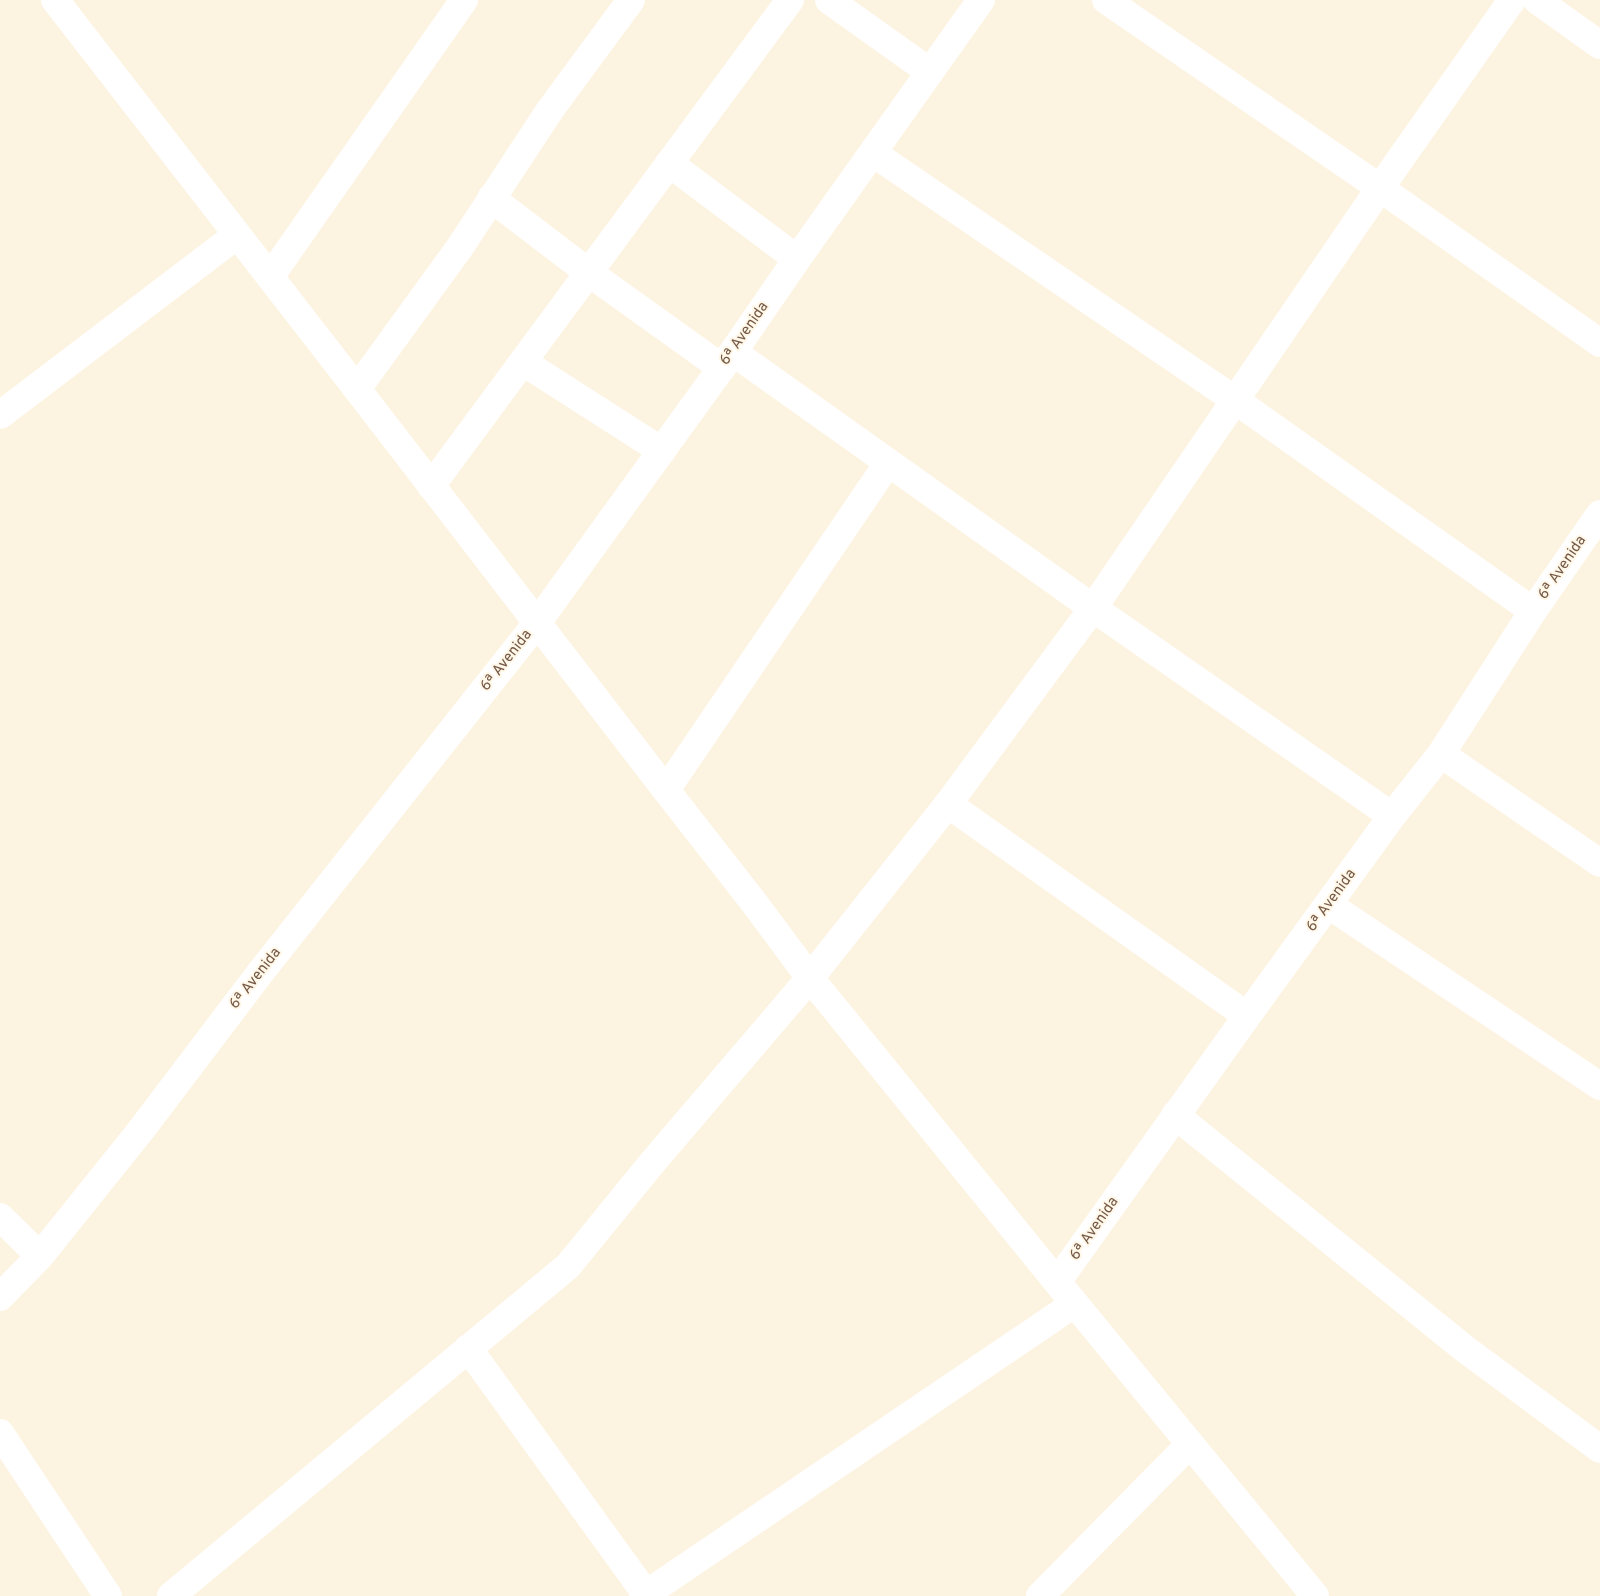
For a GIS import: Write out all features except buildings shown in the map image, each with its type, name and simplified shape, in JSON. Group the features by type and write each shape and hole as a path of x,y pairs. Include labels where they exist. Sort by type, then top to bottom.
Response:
{"street":[{"path":"55,0 755,904 810,978 1314,1596"},
{"path":"270,278 464,0"},
{"path":"357,389 455,255 550,110 630,0"},
{"path":"431,486 790,0"},
{"path":"830,0 930,72"},
{"name":"6ª Avenida","path":"0,1297 40,1256 141,1130 260,973 538,623 728,360 796,259 981,0"},
{"path":"1106,0 1380,188 1600,343"},
{"path":"171,1596 568,1266 652,1163 810,978 948,804 1093,608 1380,188 1512,0"},
{"path":"1537,0 1600,45"},
{"path":"873,153 1235,400 1533,611"},
{"path":"669,163 796,259"},
{"path":"491,198 588,272 888,464 1392,816"},
{"path":"0,415 237,235"},
{"path":"523,362 662,452"},
{"path":"666,790 888,464"},
{"name":"6ª Avenida","path":"1057,1282 1175,1115 1392,816 1440,754 1533,611 1600,514"},
{"path":"1440,754 1600,863"},
{"path":"948,804 1247,1016"},
{"path":"1329,905 1600,1086"},
{"path":"1175,1115 1465,1349 1600,1448"},
{"path":"0,1217 40,1256"},
{"path":"468,1348 644,1595 1074,1304"},
{"path":"0,1433 108,1596"},
{"path":"1040,1596 1190,1444"}]}
